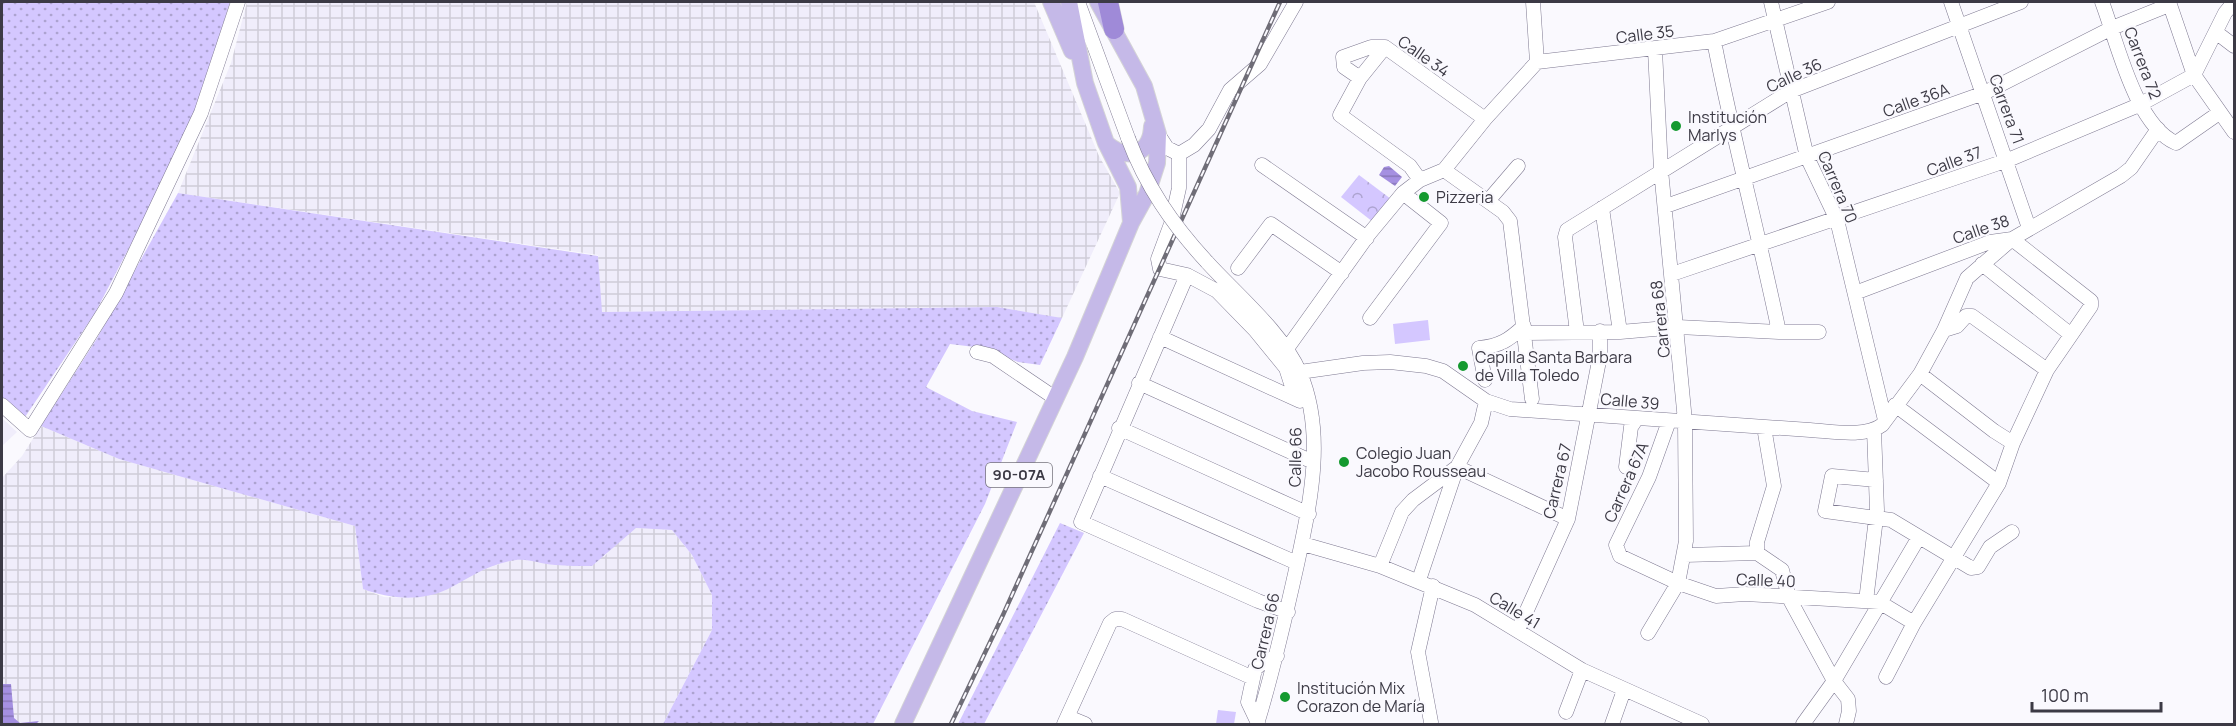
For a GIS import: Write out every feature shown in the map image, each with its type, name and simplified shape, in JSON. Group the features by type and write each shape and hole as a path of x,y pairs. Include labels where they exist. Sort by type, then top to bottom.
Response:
{"highway":[{"path":"1108,2 1114,29"}],"main road":[{"path":"1051,2 1081,67"},
{"name":"90-07A","path":"1069,2 1081,67 1106,143 1128,187 1131,223"},
{"name":"90-07A","path":"903,724 1055,398 1131,223 1147,194 1157,162 1158,134 1144,86 1098,2"},
{"path":"1106,143 1114,150 1127,155 1145,149 1152,132 1151,107"}],"street":[{"path":"2,405 30,430 116,293 201,113 238,2"},
{"path":"1179,154 1194,145 1209,129 1230,90 1260,64 1296,2"},
{"path":"1286,350 1366,238 1403,193 1420,180 1444,170 1485,119 1537,62 1533,2"},
{"name":"Carrera 70","path":"1771,2 1807,157 1837,220 1855,293 1879,425 1872,602"},
{"name":"Calle 35","path":"1537,62 1655,50 1714,41 1827,2"},
{"name":"Carrera 71","path":"1952,2 2008,160 2029,228"},
{"name":"Calle 36","path":"1577,332 1565,237 1567,230 1791,91 2021,2"},
{"name":"Carrera 72","path":"2102,2 2139,105 2158,129 2175,143 2219,113"},
{"path":"2194,75 2217,33 2225,12 2234,2"},
{"path":"2169,3 2194,75 2219,113 2235,132"},
{"name":"Calle 36A","path":"1666,206 1743,181 1984,93 2112,28 2169,3"},
{"path":"1081,5 1138,165 1156,198 1179,231 1286,350 1299,372"},
{"path":"2217,33 2235,46"},
{"path":"1714,41 1731,129 1760,243 1779,332"},
{"path":"1360,78 1344,67 1343,57 1371,47 1385,47"},
{"name":"Calle 34","path":"1420,180 1410,166 1343,118 1340,111 1360,78 1385,47 1485,119"},
{"name":"Carrera 68","path":"1648,633 1678,583 1685,555 1685,422 1678,327 1661,170 1655,50"},
{"name":"Calle 37","path":"1672,274 1760,243 1837,220 2008,160 2139,105 2194,75"},
{"name":"Calle 38","path":"1855,293 1990,242 2012,240 2121,176 2131,168 2158,129"},
{"path":"1158,134 1167,148 1179,154"},
{"path":"1179,154 1179,189 1158,265 1160,269 1187,275 1216,291 1255,330 1286,368 1296,399"},
{"path":"1262,165 1366,238"},
{"path":"1488,201 1518,166"},
{"path":"1444,170 1507,216 1512,227 1532,399"},
{"path":"1370,318 1441,224 1403,193"},
{"path":"1602,208 1620,332"},
{"path":"1238,268 1271,224 1342,273"},
{"path":"1879,425 1920,374 1944,330 1967,278 2012,240 2091,301 2091,306 2047,370 2013,443 1999,483 1914,623 1886,677"},
{"path":"1982,264 2070,334"},
{"path":"1187,275 1138,383 1081,522 1258,601 1288,612"},
{"path":"1944,330 1957,326 1966,316 1972,316 2047,370"},
{"path":"1485,380 1479,348 1497,346 1525,330 1620,332 1678,327 1819,332"},
{"name":"Carrera 67","path":"1518,630 1568,519 1600,356 1600,331"},
{"path":"1160,337 1312,406"},
{"path":"977,352 993,356 1055,398"},
{"name":"Calle 39","path":"1299,372 1363,363 1390,362 1426,366 1443,371 1486,401 1510,409 1849,432 1879,425"},
{"name":"Calle 66","path":"1299,372 1312,406 1313,462 1309,514 1303,544"},
{"path":"1920,374 2013,443"},
{"path":"1138,383 1313,462"},
{"path":"1419,580 1457,467 1480,423 1486,401"},
{"path":"1895,405 1999,483"},
{"name":"Carrera 67A","path":"1626,467 1631,427 1637,418"},
{"name":"Carrera 67A","path":"1620,556 1616,545 1648,477 1669,421"},
{"path":"1757,553 1757,542 1774,486 1764,427"},
{"path":"1119,428 1309,514"},
{"path":"1457,467 1568,519"},
{"path":"1380,566 1402,512 1413,500 1457,467"},
{"path":"1100,476 1297,563"},
{"path":"1876,480 1832,476 1824,508 1826,513 1891,520 1975,568 1990,547 2012,532"},
{"path":"1803,724 1834,681 1872,602 1919,537"},
{"name":"Calle 41","path":"1303,544 1380,566 1433,586 1475,605 1582,670 1679,719 1702,724"},
{"name":"Carrera 66","path":"1258,724 1288,612 1303,544"},
{"path":"1685,555 1757,553 1782,570 1789,598 1834,681 1848,699 1850,711 1846,724"},
{"name":"Calle 40","path":"1620,556 1678,583 1716,596 1745,594 1872,602 1914,623"},
{"path":"1431,722 1418,652 1433,586"},
{"path":"1085,724 1066,721 1110,623 1115,619 1122,619 1253,678"},
{"path":"1258,724 1248,702 1253,678 1258,665 1277,656"},
{"path":"1566,712 1582,670"},
{"path":"1612,724 1624,690"}],"shaded area":[{"path":"247,2 1034,2 1099,156 1120,193 1062,318 997,307 601,312 598,255 178,193 231,63"},
{"path":"1389,166 1402,177 1395,186 1379,175 1384,167"},
{"path":"2,418 17,432 2,446"},
{"path":"41,426 119,459 355,526 363,589 384,597 410,598 445,590 477,572 505,562 527,558 553,565 571,565 605,556 620,539 636,528 672,530 692,555 712,595 712,630 663,724 2,724 2,478 22,456"},
{"path":"2,684 11,684 14,718 20,723 39,721 36,724 2,724"}],"green space":[{"path":"2,2 230,2 190,131 95,313 23,420 2,399"},
{"path":"1359,175 1391,199 1373,222 1341,197"},
{"path":"178,193 598,256 602,312 997,307 1062,318 1040,365 1018,362 983,348 950,344 926,387 972,411 1017,422 985,504 873,724 663,724 712,630 712,595 692,555 672,530 636,528 592,566 513,560 490,567 438,593 405,598 394,597 363,589 355,526 119,459 41,426 96,340"},
{"path":"1428,320 1430,340 1395,344 1393,324"},
{"path":"1060,523 1084,533 984,724 958,724"},
{"path":"1218,710 1236,712 1234,724 1216,724"}],"railway":[{"path":"951,724 1003,615 1280,2"}],"place":[{"name":"Institución Marlys","path":"1676,126"},
{"name":"Pizzeria","path":"1424,197"},
{"name":"Capilla Santa Barbara de Villa Toledo","path":"1463,366"},
{"name":"Colegio Juan Jacobo Rousseau","path":"1344,462"},
{"name":"Institución Mix Corazon de María","path":"1285,697"}]}
